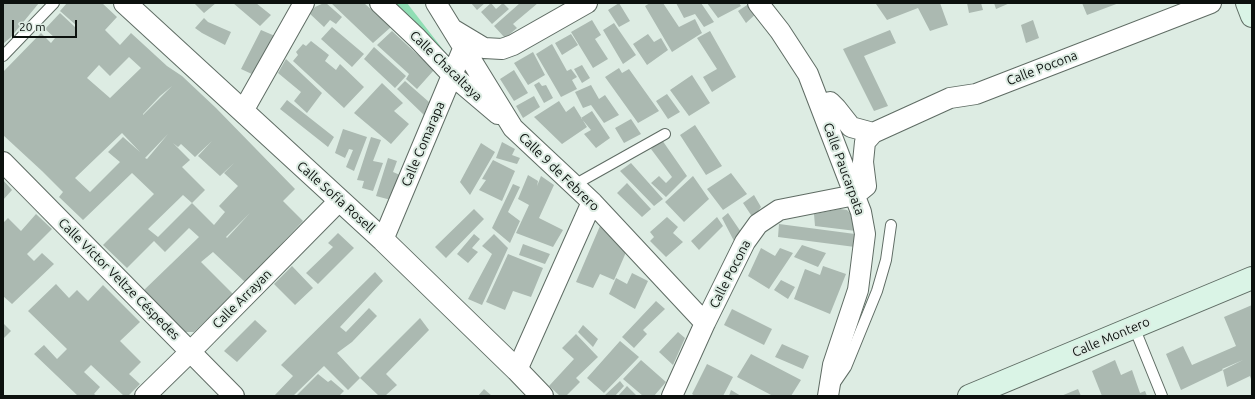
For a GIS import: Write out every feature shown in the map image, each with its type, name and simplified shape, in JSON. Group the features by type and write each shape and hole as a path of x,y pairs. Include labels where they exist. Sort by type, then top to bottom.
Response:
{"main road":[{"path":"1247,3 1252,16"},
{"name":"Calle Montero","path":"970,396 1252,278"}],"street":[{"name":"Calle Sofía Rosell","path":"125,3 383,240 542,396"},
{"path":"243,111 304,3"},
{"name":"Calle Chacaltaya","path":"380,3 417,38 452,75 513,128"},
{"name":"Calle 9 de Febrero","path":"436,3 513,128 592,202 705,323"},
{"path":"452,28 484,48 502,49 512,45 587,3"},
{"name":"Calle Pocona","path":"873,133 950,98 976,94 1211,3"},
{"name":"Calle Paucarpata","path":"766,7 808,74 855,195 861,212 865,234 858,290 833,365 828,395"},
{"name":"Calle Comarapa","path":"383,240 463,48"},
{"path":"820,105 830,102 851,127 873,133 865,142 863,162 866,186 855,195"},
{"name":"Calle Víctor Veltze Céspedes","path":"3,162 234,396"},
{"name":"Calle Pocona","path":"672,396 705,323 745,242 758,224 779,210 855,195"},
{"name":"Calle Arrayan","path":"145,396 339,201"},
{"path":"517,370 592,202"}],"lane":[{"path":"3,56 54,3"},
{"path":"574,185 665,134"},
{"path":"828,395 846,367 877,291 886,260 891,225"},
{"path":"1134,328 1162,396"}],"green space":[{"path":"394,3 407,3 448,56"}],"building":[{"path":"3,3 39,3 11,37 3,44"},
{"path":"67,3 102,3 117,17 105,30 120,45 131,33 167,66 182,76 216,108 295,189 283,201 303,221 245,282 213,252 201,262 233,294 194,332 183,332 143,291 199,237 189,228 165,252 154,241 127,268 103,245 154,194 132,173 83,220 59,197 63,192 3,135 3,72 41,33 51,43 55,38 45,29 60,13 75,27 77,26 60,11","holes":["129,57 141,68 110,98 87,78 99,65 110,76","172,86 143,115 160,96","122,133 140,152 123,137 108,152 120,162 90,192 75,178","168,134 147,159 145,158","212,141 198,156 220,176 234,163 224,173 238,186 219,206 225,212 214,225 192,203 205,190 182,167 190,160 173,143 178,147 181,144 195,157","183,195 192,203 158,237 148,229","250,213 227,238 226,237"]},
{"path":"194,3 216,3 204,13"},
{"path":"233,3 256,3 271,15 260,26"},
{"path":"326,3 342,17 336,24 330,20 324,27 309,13 315,7"},
{"path":"331,3 364,3 391,27 373,43"},
{"path":"471,3 485,3 477,10"},
{"path":"491,3 496,9 503,3 509,9 492,24 481,12"},
{"path":"520,3 538,3 513,24 517,28 505,38 494,26"},
{"path":"619,3 630,21 619,27 608,10"},
{"path":"650,3 663,3 679,27 695,19 702,33 672,52 645,6"},
{"path":"676,3 701,3 714,22 704,27 695,14 684,18"},
{"path":"707,3 739,3 741,6 718,18"},
{"path":"750,3 759,11 746,23 738,11"},
{"path":"940,3 948,25 930,31 918,8 887,20 876,4"},
{"path":"967,3 981,3 983,10 969,13"},
{"path":"994,3 1010,3 996,9"},
{"path":"1082,3 1119,3 1087,15"},
{"path":"204,18 208,22 231,32 225,45 195,28"},
{"path":"592,20 601,35 595,39 608,59 593,68 571,32"},
{"path":"1033,20 1039,38 1026,43 1021,25"},
{"path":"614,23 636,55 623,64 603,30"},
{"path":"332,27 364,54 352,67 321,39"},
{"path":"261,30 275,36 254,75 241,69"},
{"path":"890,30 896,43 864,56 888,106 874,111 843,49"},
{"path":"392,31 434,70 417,89 406,79 409,74 377,45"},
{"path":"710,31 736,77 712,92 703,77 717,69 697,38"},
{"path":"571,34 578,45 562,55 555,43"},
{"path":"648,34 654,42 661,38 668,50 647,65 633,44"},
{"path":"311,41 329,55 325,61 336,70 340,64 364,87 344,108 293,61 298,55 296,52 303,44 306,46"},
{"path":"552,44 567,71 571,69 577,77 572,80 577,89 561,97 536,54"},
{"path":"374,47 406,76 395,88 364,59"},
{"path":"533,52 545,75 528,85 514,63"},
{"path":"286,59 322,93 307,113 294,101 301,92 278,73"},
{"path":"582,65 590,78 582,83 574,69"},
{"path":"619,68 622,73 629,69 659,111 638,123 605,77"},
{"path":"514,70 528,93 514,101 500,79"},
{"path":"692,75 710,103 689,116 670,90"},
{"path":"405,81 429,102 424,115 397,89"},
{"path":"539,82 542,86 546,85 553,98 544,103 534,85"},
{"path":"382,83 403,103 394,111 409,124 391,144 354,113"},
{"path":"591,85 599,99 605,95 619,115 604,123 591,105 583,108 575,92"},
{"path":"667,94 680,112 668,119 656,101"},
{"path":"534,96 540,107 523,118 516,106"},
{"path":"287,100 334,137 328,147 280,109"},
{"path":"559,101 566,112 574,106 587,127 562,144 534,117"},
{"path":"592,111 610,138 596,148 584,134 591,130 581,118"},
{"path":"631,119 641,134 624,143 615,128"},
{"path":"695,125 722,166 706,175 680,135"},
{"path":"343,129 367,137 354,171 346,167 353,150 349,149 345,158 335,153"},
{"path":"371,137 381,140 373,161 383,163 373,191 362,188 364,181 357,180"},
{"path":"662,140 687,176 666,197 651,183 659,176 666,183 672,177 651,149"},
{"path":"502,142 515,149 512,155 520,158 517,164 496,158"},
{"path":"481,143 495,152 470,195 460,182"},
{"path":"388,158 397,161 393,172 400,175 391,200 376,196"},
{"path":"493,160 515,171 502,201 479,190 486,180 482,179"},
{"path":"631,163 663,199 654,206 620,171"},
{"path":"731,173 747,194 723,210 707,189"},
{"path":"528,175 538,181 537,186 541,176 554,185 539,218 563,230 553,247 516,233 529,205 518,199"},
{"path":"693,176 709,199 684,222 665,202"},
{"path":"3,180 12,190 3,200"},
{"path":"627,183 651,209 642,217 617,193"},
{"path":"513,184 520,187 508,212 520,221 510,243 492,228"},
{"path":"754,195 761,207 753,218 743,203"},
{"path":"474,209 484,219 446,258 435,247"},
{"path":"840,209 847,210 853,216 856,231 815,226 814,214"},
{"path":"728,213 741,232 734,241 722,218"},
{"path":"36,214 52,229 27,254 34,261 42,253 54,264 12,304 3,296 3,223 8,218 21,231"},
{"path":"667,217 678,227 673,233 683,242 666,257 650,241 654,237 650,232"},
{"path":"717,217 723,226 699,250 691,241"},
{"path":"779,224 855,234 855,247 778,237"},
{"path":"600,226 627,250 614,280 600,274 593,288 576,282"},
{"path":"338,233 354,248 318,284 306,273 333,247 328,243"},
{"path":"474,234 480,239 472,248 478,252 468,263 457,254"},
{"path":"494,234 508,248 482,305 468,299 492,254 482,246"},
{"path":"523,244 550,254 545,264 519,255"},
{"path":"802,245 826,253 818,267 794,257"},
{"path":"761,248 775,256 780,248 793,253 769,289 748,276"},
{"path":"508,254 543,268 531,297 513,291 505,310 486,302"},
{"path":"292,266 313,288 295,305 274,284"},
{"path":"823,266 846,274 830,314 794,299 805,269 820,275"},
{"path":"375,272 383,281 340,327 346,332 369,308 377,316 352,342 337,353 360,378 348,390 324,366 293,396 274,396 293,376 281,365"},
{"path":"632,273 648,281 635,309 609,294 616,278 627,284"},
{"path":"781,280 795,287 788,299 774,290"},
{"path":"56,284 69,298 77,290 88,301 103,285 140,322 120,341 141,362 129,374 140,384 128,396 124,396 91,365 84,372 100,387 94,394 97,396 78,396 34,354 44,345 57,359 67,349 28,311"},
{"path":"656,301 665,309 643,330 647,334 634,348 622,337"},
{"path":"1252,305 1252,382 1250,376 1227,387 1223,370 1181,390 1166,354 1183,346 1192,365 1236,346 1224,317","holes":["1243,360 1223,370 1222,369"]},
{"path":"732,309 772,329 764,345 724,325"},
{"path":"420,318 429,330 386,374 397,385 385,396 379,396 360,378"},
{"path":"255,320 267,331 237,362 224,351"},
{"path":"3,323 11,331 3,339"},
{"path":"583,325 598,339 593,347 578,332"},
{"path":"678,332 685,338 673,365 659,352"},
{"path":"576,334 598,357 576,378 580,382 566,396 560,396 549,386 574,359 562,348"},
{"path":"620,341 639,357 604,393 587,378"},
{"path":"782,344 809,356 803,369 775,357"},
{"path":"751,354 801,380 791,396 773,396 737,377"},
{"path":"641,360 666,382 654,396 643,396 623,379"},
{"path":"1115,360 1121,375 1132,370 1140,393 1145,391 1147,396 1102,396 1092,371"},
{"path":"707,364 733,377 723,396 695,396 692,394"},
{"path":"318,374 328,382 331,380 344,391 339,396 296,396"},
{"path":"620,381 624,386 615,396 604,396"},
{"path":"627,386 637,396 618,396"},
{"path":"484,389 492,396 478,396"},
{"path":"1078,389 1081,396 1061,396"},
{"path":"731,390 741,396 729,396"}]}
